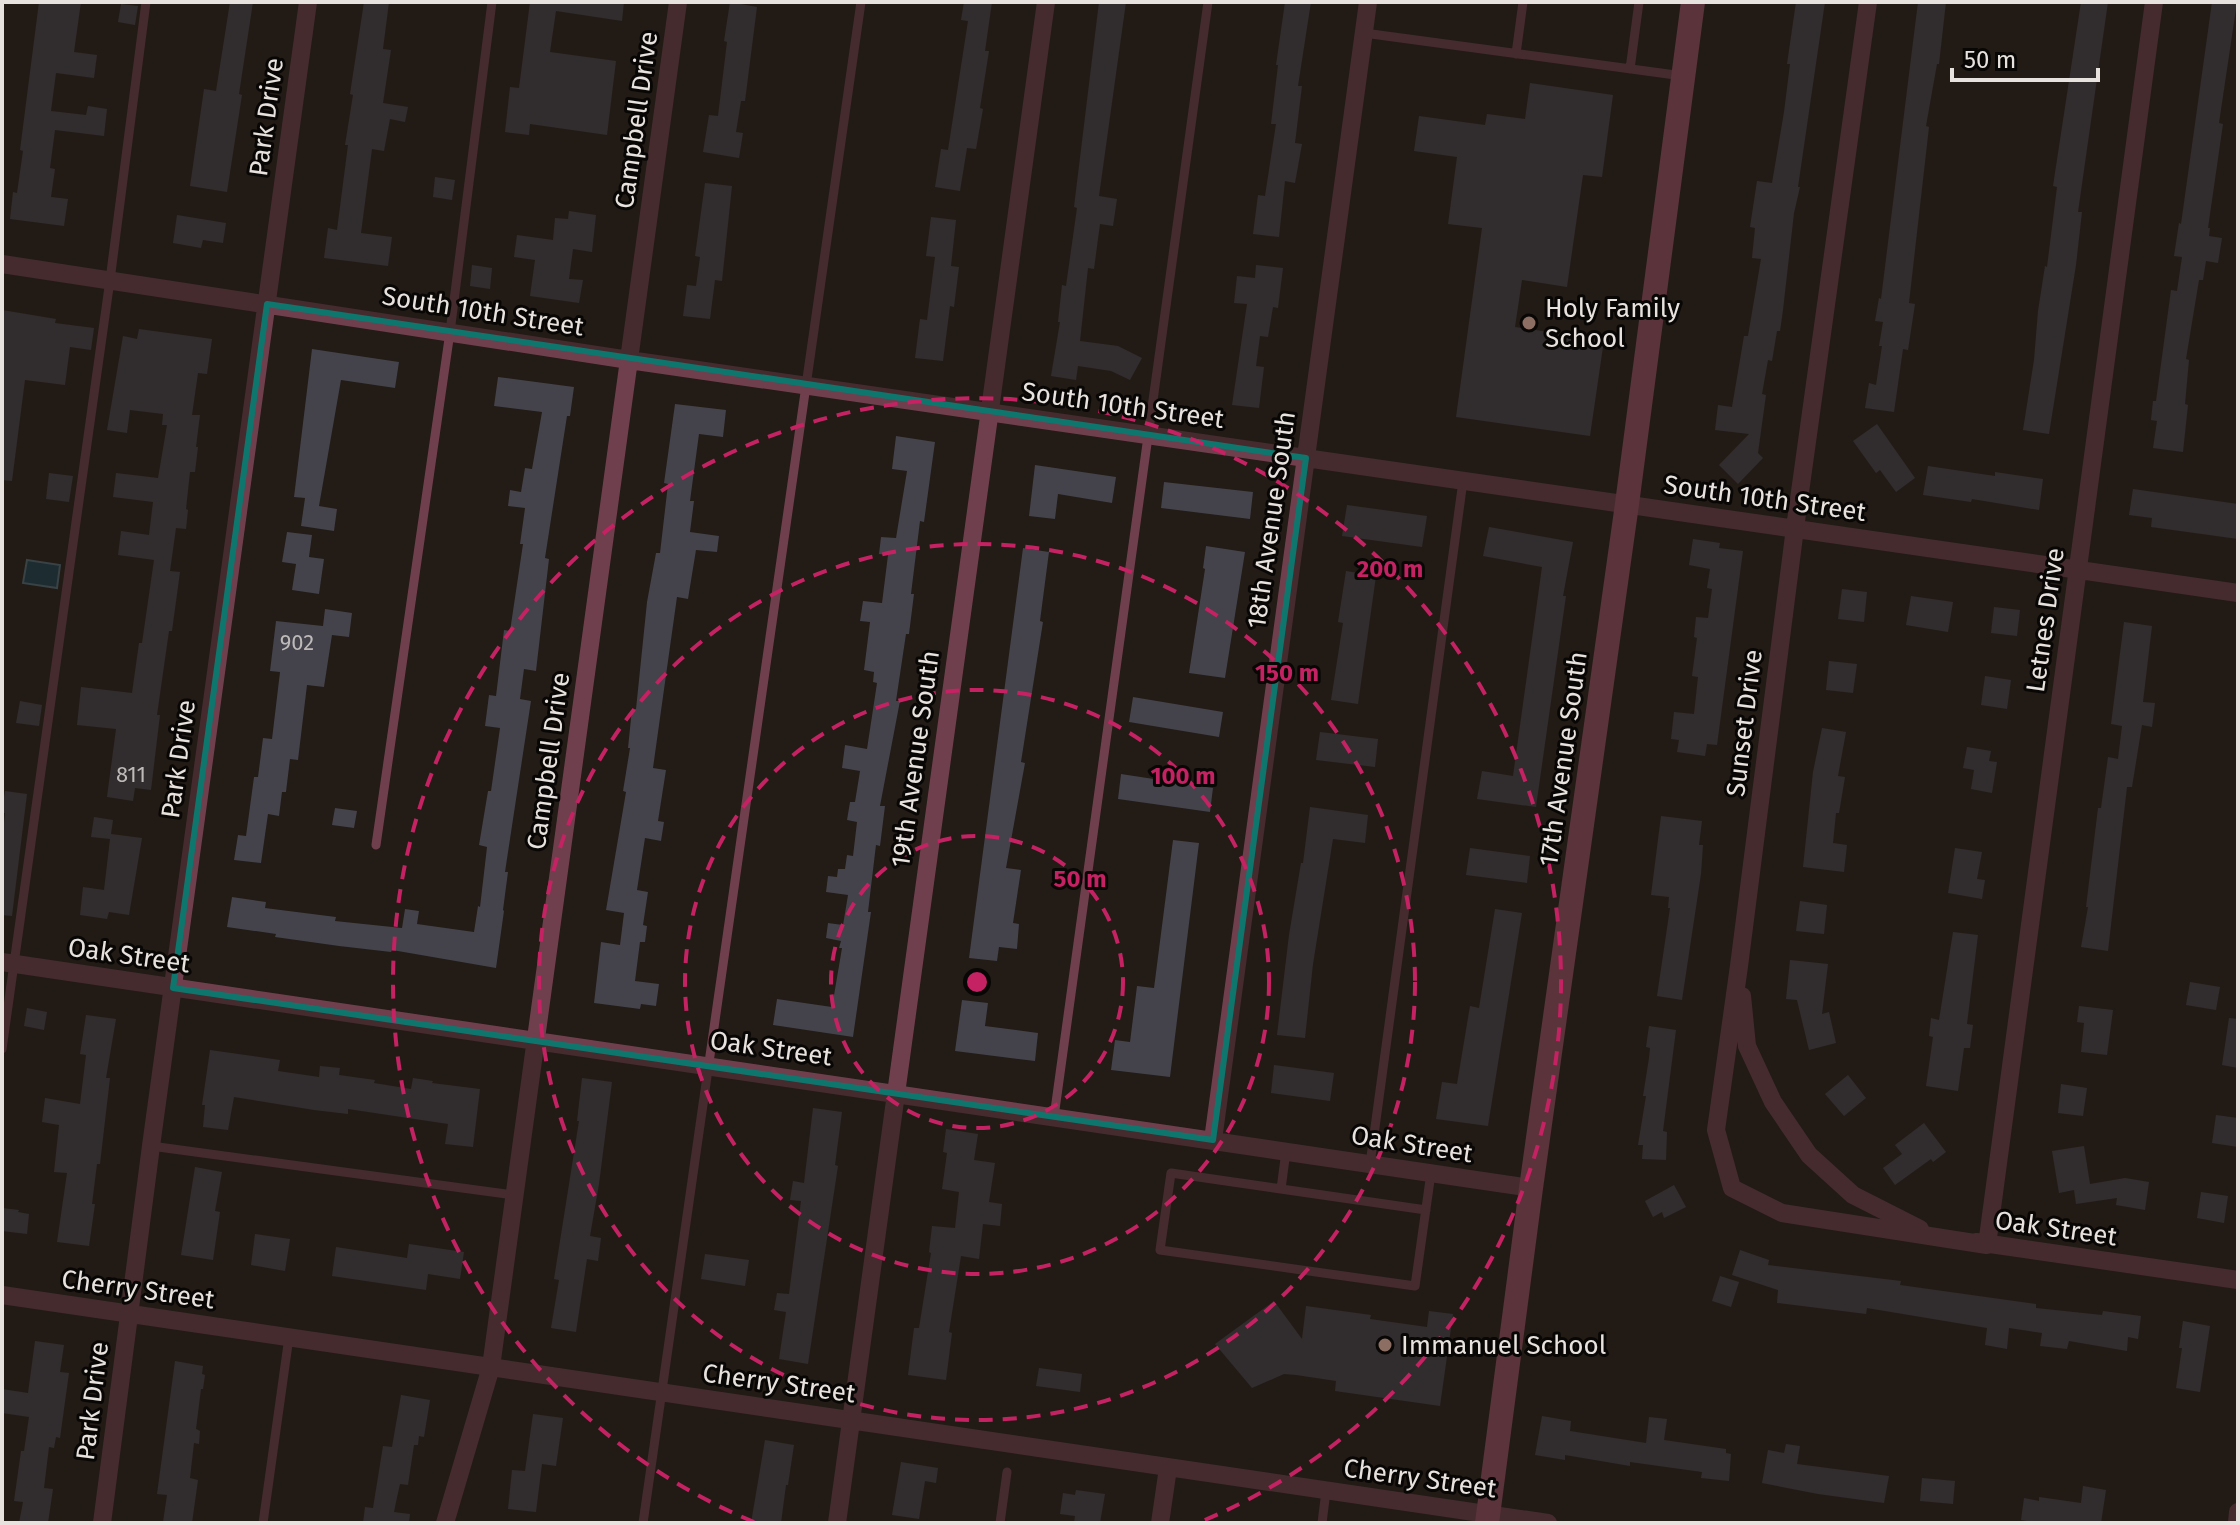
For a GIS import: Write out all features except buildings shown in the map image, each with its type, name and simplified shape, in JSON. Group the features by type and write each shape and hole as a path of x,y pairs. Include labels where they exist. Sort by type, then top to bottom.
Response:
{"street":[{"name":"Park Drive","path":"102,1523 308,2"},
{"name":"Campbell Drive","path":"445,1523 491,1367 678,2"},
{"name":"19th Avenue South","path":"837,1523 1046,2"},
{"name":"18th Avenue South","path":"1213,1140 1368,2"},
{"name":"17th Avenue South","path":"1487,1519 1693,2"},
{"name":"Sunset Drive","path":"1868,2 1716,1130 1732,1188 1782,1213 1987,1245"},
{"name":"Letnes Drive","path":"1987,1245 2154,2"},
{"name":"South 10th Street","path":"2,264 629,360 2238,593"},
{"name":"Oak Street","path":"7,963 1531,1188"},
{"name":"Oak Street","path":"1739,966 1747,1046 1773,1102 1809,1155 1853,1195 1922,1230 1987,1245 2238,1280"},
{"name":"Cherry Street","path":"2,1295 1326,1491 1487,1519 1548,1523"},
{"path":"1160,1523 1168,1468"},
{"path":"2237,1523 2238,1512"}],"lane":[{"path":"2,1049 7,963 110,280 146,2"},
{"path":"376,845 450,332 492,2"},
{"path":"643,1523 861,2"},
{"path":"1054,1117 1208,2"},
{"path":"1516,54 1523,2"},
{"path":"1630,69 1639,2"},
{"path":"1364,33 1683,76"},
{"path":"1370,1164 1463,481"},
{"path":"151,1146 514,1195"},
{"path":"1281,1189 1286,1151"},
{"path":"1426,1210 1171,1173 1160,1250 1415,1286 1426,1210 1431,1173"},
{"path":"263,1523 289,1337"},
{"path":"1000,1523 1007,1472"},
{"path":"1322,1523 1326,1491"}],"highlighted area":[{"path":"267,304 1306,458 1213,1140 173,988"}],"water":[{"path":"27,560 60,565 57,588 23,583"}],"place":[{"name":"Holy Family School","path":"1529,323"},
{"name":"Immanuel School","path":"1385,1345"}]}
